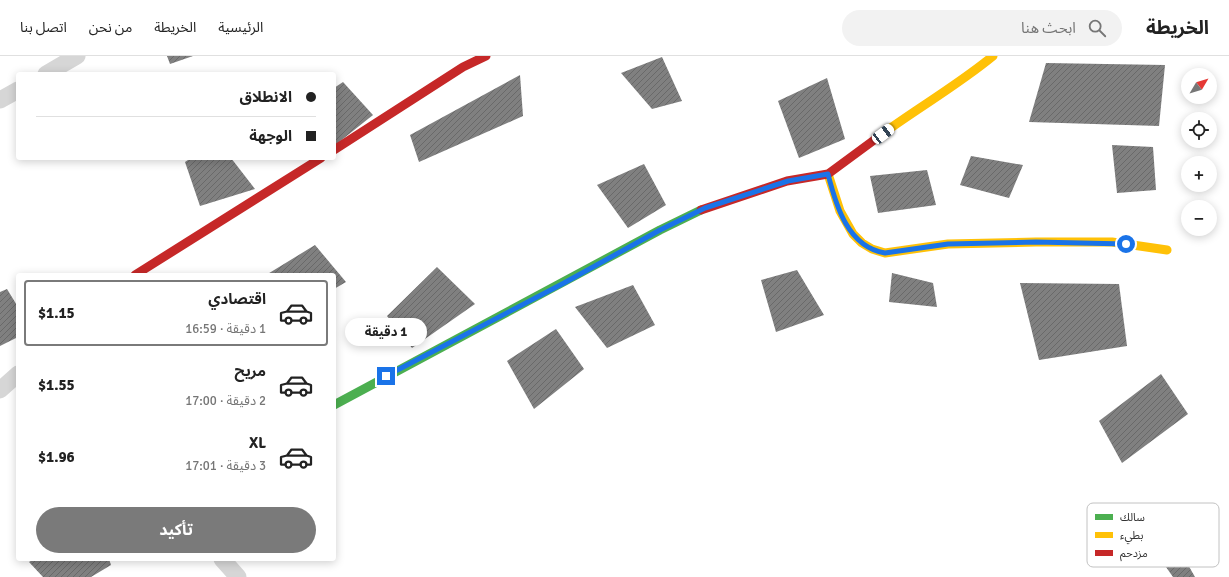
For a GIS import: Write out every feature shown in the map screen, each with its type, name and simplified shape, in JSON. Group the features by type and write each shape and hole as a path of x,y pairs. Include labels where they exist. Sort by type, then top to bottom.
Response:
{"street":[{"path":"49,72 77,56"},
{"path":"336,149 462,67 486,56"},
{"path":"336,404 359,390 564,283 660,230 705,208 788,181 828,174 915,110 968,76 994,56"},
{"path":"0,100 16,91"},
{"path":"138,273 318,160"},
{"path":"828,174 835,200 846,224 863,244 875,251 885,253 948,244 1036,242 1112,242 1167,250"},
{"path":"0,390 16,376"},
{"path":"224,561 238,577"}],"building":[{"path":"167,56 193,56 170,64"},
{"path":"662,57 682,101 652,109 621,73"},
{"path":"1046,63 1165,65 1159,126 1029,122"},
{"path":"520,75 523,116 419,162 410,135"},
{"path":"827,78 845,139 799,158 778,101"},
{"path":"343,82 373,115 336,144 336,87"},
{"path":"1112,145 1153,147 1156,190 1117,193"},
{"path":"971,156 1023,165 1009,198 960,185"},
{"path":"188,160 233,160 255,189 200,206 185,162"},
{"path":"644,164 666,205 628,228 597,185"},
{"path":"927,170 936,205 878,213 870,176"},
{"path":"315,245 346,282 336,288 336,273 269,273"},
{"path":"437,267 475,304 412,348 387,316"},
{"path":"797,270 824,315 776,332 761,280"},
{"path":"892,273 933,283 937,307 889,302"},
{"path":"1020,283 1119,284 1127,346 1039,360"},
{"path":"633,285 655,325 607,348 575,307"},
{"path":"7,289 16,304 16,338 0,346 0,292"},
{"path":"556,329 584,369 534,409 507,361"},
{"path":"1161,374 1188,414 1122,463 1099,421"},
{"path":"110,561 111,565 91,577 43,577 29,562"},
{"path":"1166,567 1189,567 1195,577 1173,577"}],"traffic: fast":[{"path":"336,404 660,230 701,210"}],"traffic: slow":[{"path":"885,132 967,76 993,56"},
{"path":"828,174 840,211 853,234 862,243 872,249 885,253 948,244 1036,242 1112,242 1167,250"}],"traffic: jam":[{"path":"336,149 463,67 486,56"},
{"path":"701,210 787,181 828,174 885,132"},
{"path":"138,273 318,160"}],"route":[{"path":"386,376 564,283 660,230 705,208 788,181 828,174 835,200 850,230 868,248 885,253 948,244 1112,242 1126,244"}]}
